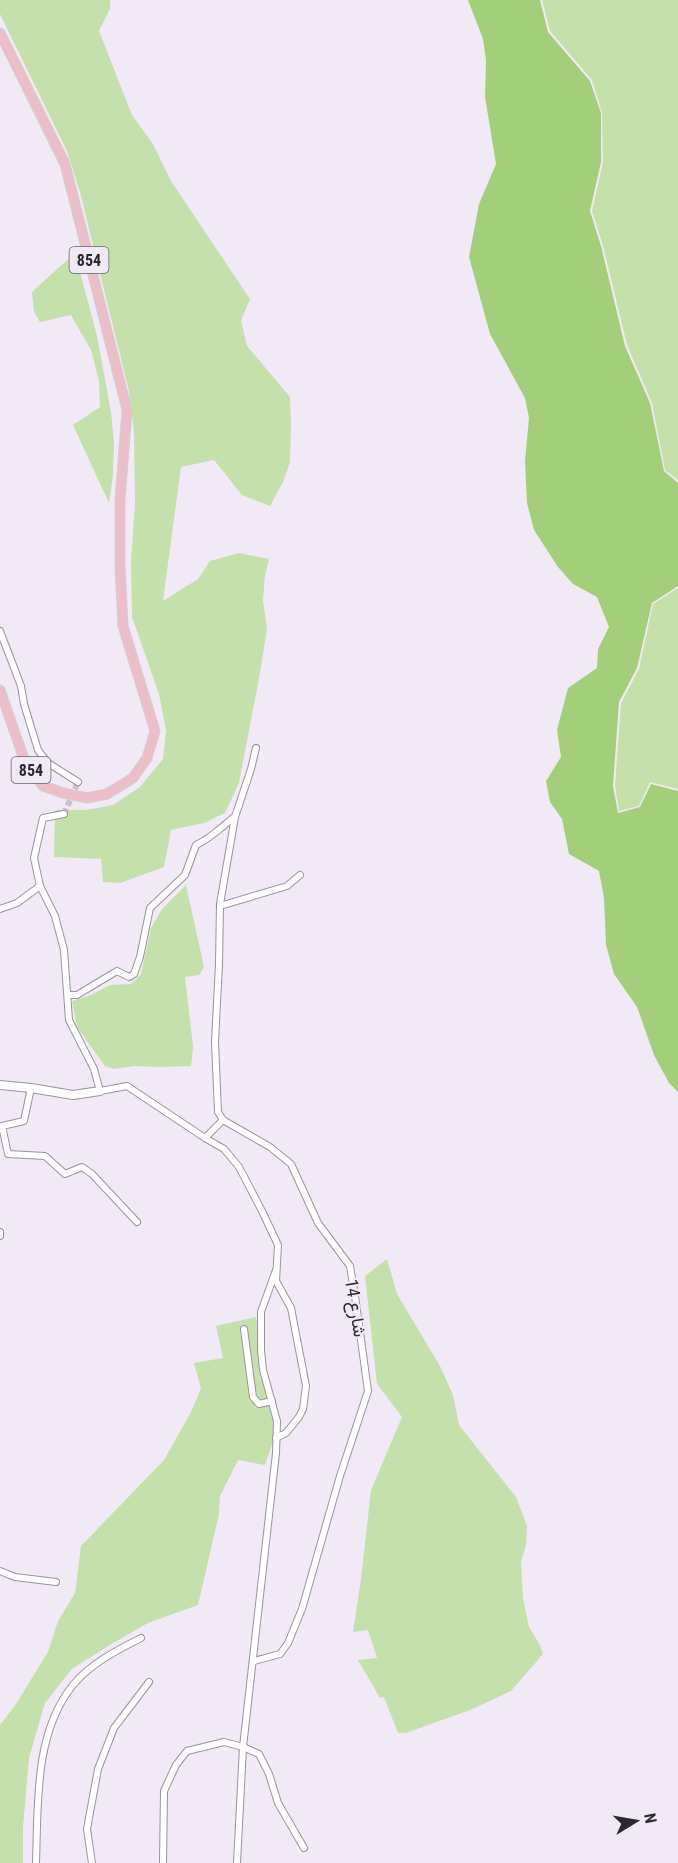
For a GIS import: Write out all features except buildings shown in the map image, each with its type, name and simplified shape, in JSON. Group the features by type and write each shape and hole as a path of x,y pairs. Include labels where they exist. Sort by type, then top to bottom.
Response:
{"main road":[{"name":"854","path":"0,33 65,164 127,410 120,500 123,626 155,731 147,758 133,778 107,794 87,798 63,794 44,786 25,762 0,690"}],"street":[{"path":"0,632 21,686 38,750 48,763 78,782"},
{"path":"205,1137 223,1120 218,1112 215,1042 220,906 235,817 256,748"},
{"path":"64,814 43,818 34,858 40,886 55,916 64,950 69,1020 94,1070 100,1091"},
{"path":"68,995 77,995 117,971 129,977 134,974 140,957 150,908 185,875 196,845 206,841 235,817"},
{"path":"220,906 286,886 300,875"},
{"path":"0,909 17,903 40,886"},
{"path":"0,1085 73,1095 127,1086 224,1149 239,1167 278,1245 276,1281 291,1308 306,1386 303,1409 299,1417 286,1433 276,1438"},
{"path":"31,1088 24,1121 2,1126 8,1154 45,1156 65,1173 82,1167 92,1174 137,1222"},
{"name":"شارع 14","path":"223,1120 270,1147 291,1164 318,1223 350,1266 368,1391 340,1476 302,1609 288,1643 280,1654 254,1661"},
{"path":"237,1863 243,1747 254,1661 277,1421 262,1370 261,1312 276,1270"},
{"path":"244,1329 253,1397 259,1404 272,1401"},
{"path":"0,1571 15,1577 56,1582"},
{"path":"36,1863 41,1764 55,1714 74,1684 88,1671 117,1650 141,1638"},
{"path":"92,1863 87,1829 98,1769 114,1728 149,1682"},
{"path":"163,1863 164,1791 176,1765 187,1751 224,1742 259,1754 269,1774 278,1803 304,1848"}],"green space":[{"path":"0,0 110,0 110,9 99,31 132,115 153,144 171,181 250,299 241,321 247,346 290,397 290,462 283,482 270,506 242,495 214,460 181,467 163,601 198,579 210,561 239,553 269,559 263,600 267,629 239,783 225,813 204,823 171,830 164,867 120,883 103,882 101,859 54,857 55,810 86,810 113,805 140,787 163,759 166,730 159,694 132,617 131,561 135,503 134,431 129,391 80,192 67,151 0,14"},
{"path":"468,0 540,0 548,32 590,81 601,113 601,162 590,211 601,246 625,346 650,403 664,471 678,483 678,586 652,603 637,668 619,702 613,786 618,813 640,807 651,784 678,791 678,1092 669,1083 654,1055 637,1007 614,974 606,945 604,898 599,871 569,854 562,819 550,802 546,781 561,757 557,730 568,688 597,668 598,649 609,627 597,597 573,584 558,567 534,530 527,503 525,461 529,418 525,398 490,334 469,257 479,204 496,164 485,97 486,60 483,39"},
{"path":"542,0 678,0 678,480 665,470 652,403 627,345 592,211 603,162 602,113 592,80 550,31"},
{"path":"75,253 97,336 111,412 114,443 109,503 73,425 100,407 99,381 91,350 71,315 40,322 34,312 32,292"},
{"path":"678,588 678,789 650,782 639,806 619,811 615,786 621,703 639,669 653,604"},
{"path":"186,885 204,967 199,975 185,977 193,1046 191,1066 134,1066 114,1069 105,1066 77,1027 72,1001 91,995 110,985 131,984 141,974 151,928 162,909"},
{"path":"387,1259 397,1294 440,1366 453,1395 459,1425 516,1497 527,1526 526,1545 521,1562 523,1598 529,1627 543,1654 511,1691 470,1710 406,1733 398,1733 384,1697 380,1698 358,1660 377,1658 368,1630 353,1632 371,1490 402,1417 377,1384 365,1276"},
{"path":"256,1317 279,1423 265,1465 238,1460 220,1496 219,1514 198,1605 148,1623 72,1669 45,1703 29,1758 23,1827 23,1863 0,1863 0,1725 16,1704 48,1652 58,1621 75,1593 81,1546 164,1460 201,1389 194,1363 223,1358 216,1326"}],"tunnel":[{"path":"64,814 78,782"}]}
